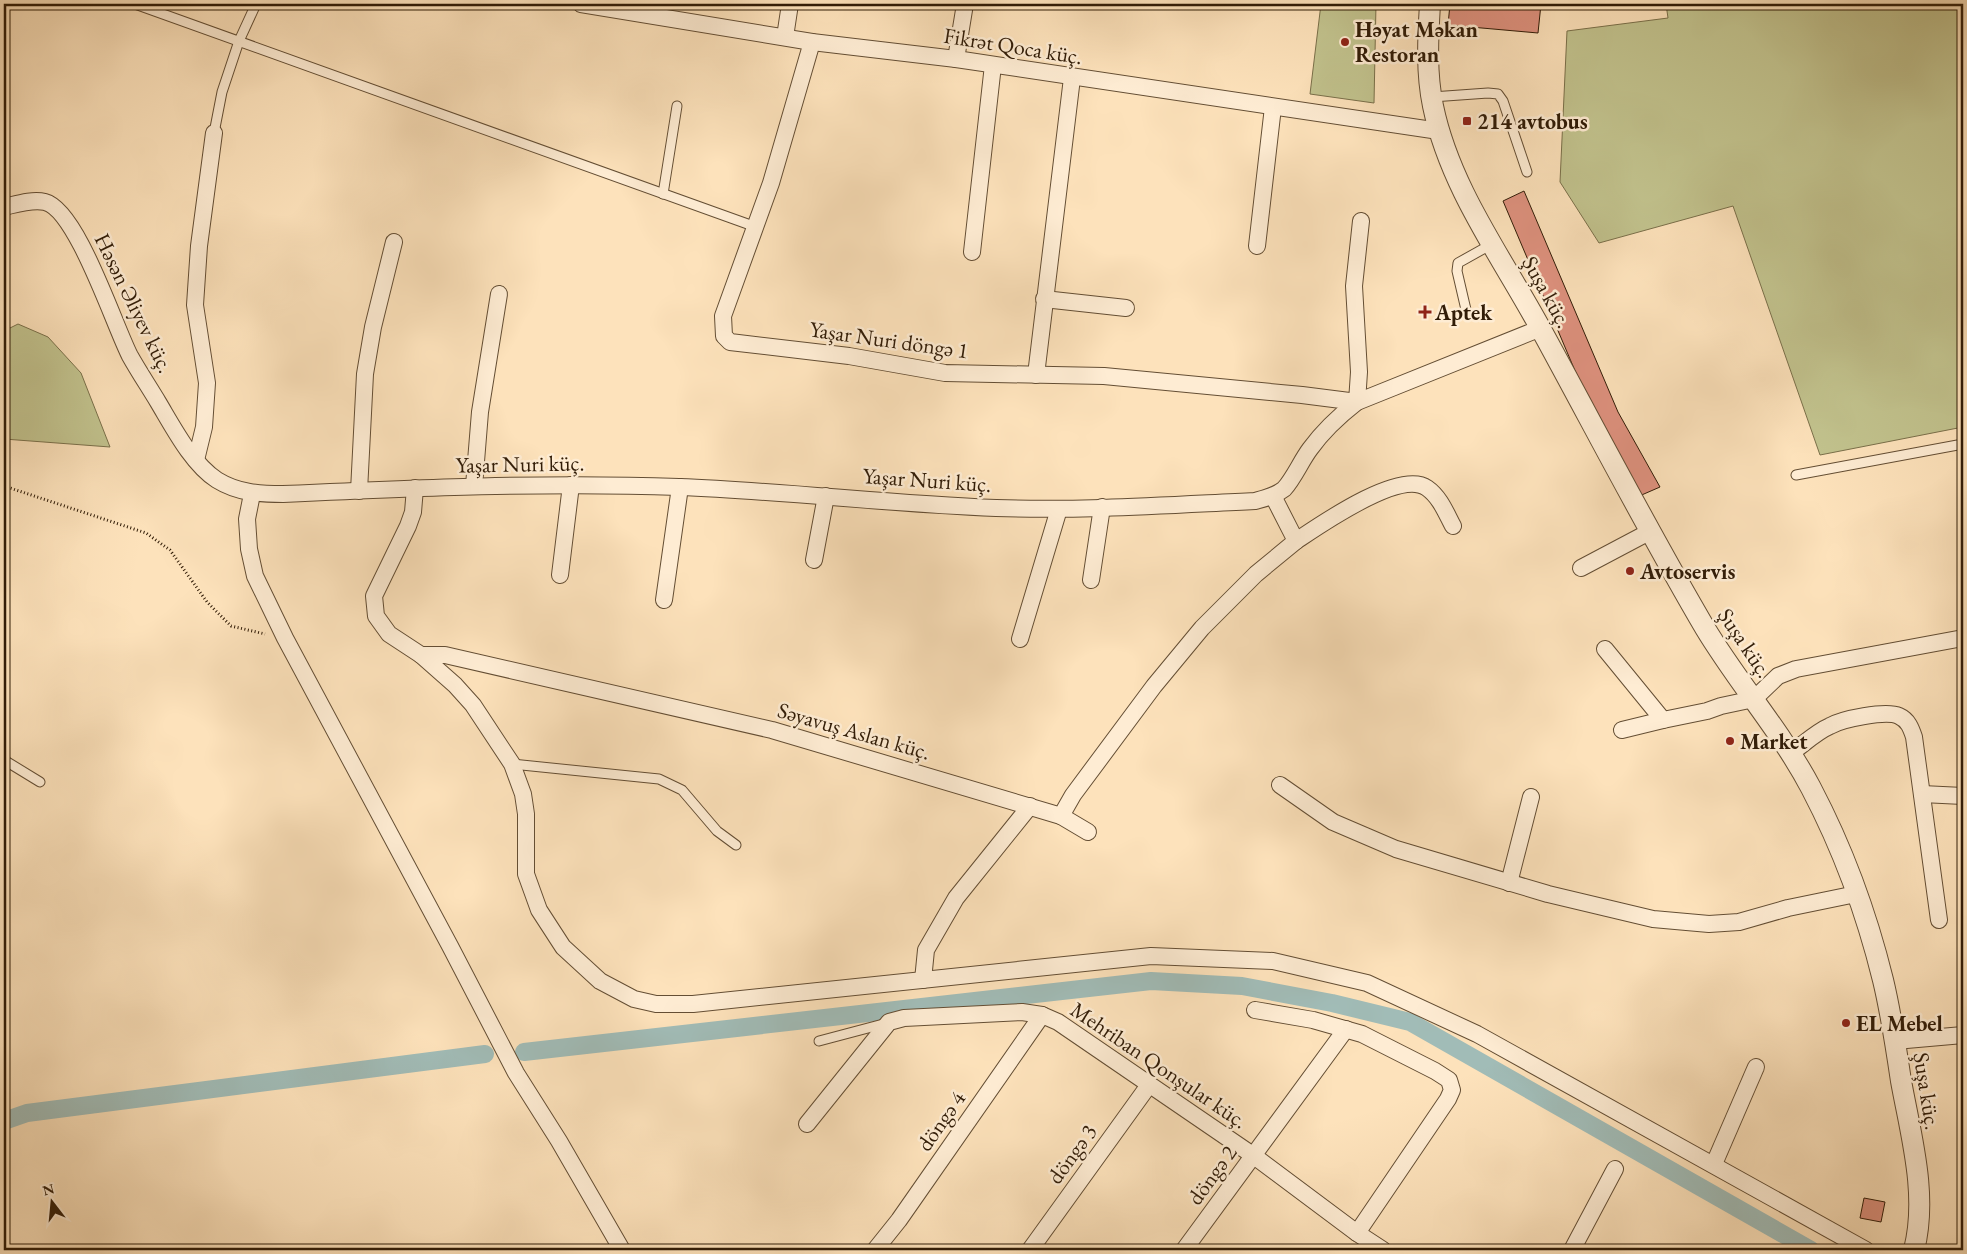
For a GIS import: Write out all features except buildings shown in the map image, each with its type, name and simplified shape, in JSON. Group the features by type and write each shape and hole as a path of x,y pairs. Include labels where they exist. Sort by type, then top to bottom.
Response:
{"street":[{"name":"Fikrət Qoca küç.","path":"581,4 612,7 812,42 956,59 1072,78 1439,131"},
{"path":"784,37 790,4"},
{"path":"956,59 965,4"},
{"name":"Şuşa küç.","path":"1430,4 1429,77 1439,131 1453,169 1492,244 1707,631 1791,753 1812,791 1856,894 1884,982 1895,1041 1919,1193 1920,1214 1914,1250"},
{"name":"Yaşar Nuri döngə 1","path":"812,42 756,228 723,316 724,336 730,342 849,356 945,373 1104,376 1357,402"},
{"path":"972,252 993,65"},
{"path":"1036,375 1072,78"},
{"path":"1257,246 1272,106"},
{"path":"196,460 204,427 207,383 195,305 199,246 214,133"},
{"name":"Həsən Əliyev küç.","path":"4,207 30,201 46,202 57,208 75,234 91,263 112,318 130,357 196,460 217,480 252,494"},
{"path":"1357,402 1358,372 1354,286 1361,221"},
{"path":"359,491 366,374 373,327 394,242"},
{"path":"474,486 480,412 499,294"},
{"path":"1044,299 1126,308"},
{"path":"1296,541 1273,496 1285,488 1310,450 1339,417 1357,402 1540,328"},
{"path":"1061,816 1074,795 1154,686 1202,628 1256,574 1296,541 1343,510 1375,495 1402,486 1417,484 1427,488 1436,497 1454,526"},
{"path":"560,575 571,485"},
{"name":"Yaşar Nuri küç.","path":"252,494 474,486 680,487 995,508 1059,509 1255,501 1273,496"},
{"path":"664,600 680,487"},
{"path":"415,488 408,526 374,596 376,616 389,634 421,655 455,685 473,705 512,764 523,794 526,814 526,874 539,910 563,947 600,981 634,999 656,1004 693,1004 1151,956 1273,961 1367,983 1477,1034 1866,1250"},
{"path":"252,494 247,519 249,549 256,576 285,638 516,1073 622,1250"},
{"path":"814,560 826,496"},
{"path":"1092,580 1102,508"},
{"path":"1020,639 1059,509"},
{"path":"1581,568 1651,531"},
{"path":"1622,730 1754,699 1778,676 1796,669 1963,638"},
{"path":"1605,649 1662,720"},
{"name":"Səyavuş Aslan küç.","path":"421,655 445,655 772,730 1061,816 1088,832"},
{"path":"1791,753 1830,726 1846,720 1880,714 1898,715 1908,722 1914,737 1939,920"},
{"path":"1280,785 1333,822 1396,849 1548,894 1653,918 1709,924 1739,922 1788,908 1856,894"},
{"path":"1922,794 1963,796"},
{"path":"1509,883 1531,797"},
{"path":"923,980 926,950 956,898 1030,806"},
{"path":"1255,1010 1313,1020 1362,1034 1449,1080 1452,1090 1448,1099 1358,1233"},
{"name":"Mehriban Qonşular küç.","path":"889,1022 904,1018 1022,1012 1042,1015 1058,1022 1254,1156 1384,1250"},
{"name":"döngə 4","path":"875,1250 899,1220 1042,1015"},
{"path":"807,1124 889,1022"},
{"name":"döngə 2","path":"1184,1250 1346,1030"},
{"path":"1895,1041 1963,1036"},
{"path":"1714,1164 1756,1067"},
{"name":"döngə 3","path":"1030,1250 1149,1085"},
{"path":"1572,1250 1615,1169"}],"lane":[{"path":"135,4 756,228"},
{"path":"214,133 222,92 239,41 256,4"},
{"path":"1432,97 1498,94 1527,172"},
{"path":"663,194 677,106"},
{"path":"1467,314 1457,271 1458,263 1492,244"},
{"path":"1796,476 1963,444"},
{"path":"4,760 40,782"},
{"path":"512,764 659,779 682,790 717,831 736,845"},
{"path":"819,1040 889,1022"}],"path":[{"path":"4,486 146,533 170,550 207,602 231,626 285,638"}],"green space":[{"path":"1321,4 1376,4 1374,103 1310,94"},
{"path":"1666,4 1963,4 1963,427 1820,455 1733,206 1599,243 1560,182 1567,31 1668,18"},
{"path":"18,324 48,337 81,373 110,447 4,439 4,331"}],"waterway":[{"path":"524,1052 1151,981 1242,986 1332,1003 1410,1022 1811,1250"},
{"path":"4,1121 27,1113 485,1054"}],"place":[{"name":"Həyat Məkan Restoran","path":"1345,42"},
{"name":"214 avtobus","path":"1467,121"},
{"name":"Aptek","path":"1425,312"},
{"name":"Avtoservis","path":"1630,571"},
{"name":"Market","path":"1730,741"},
{"name":"EL Mebel","path":"1846,1023"}]}
